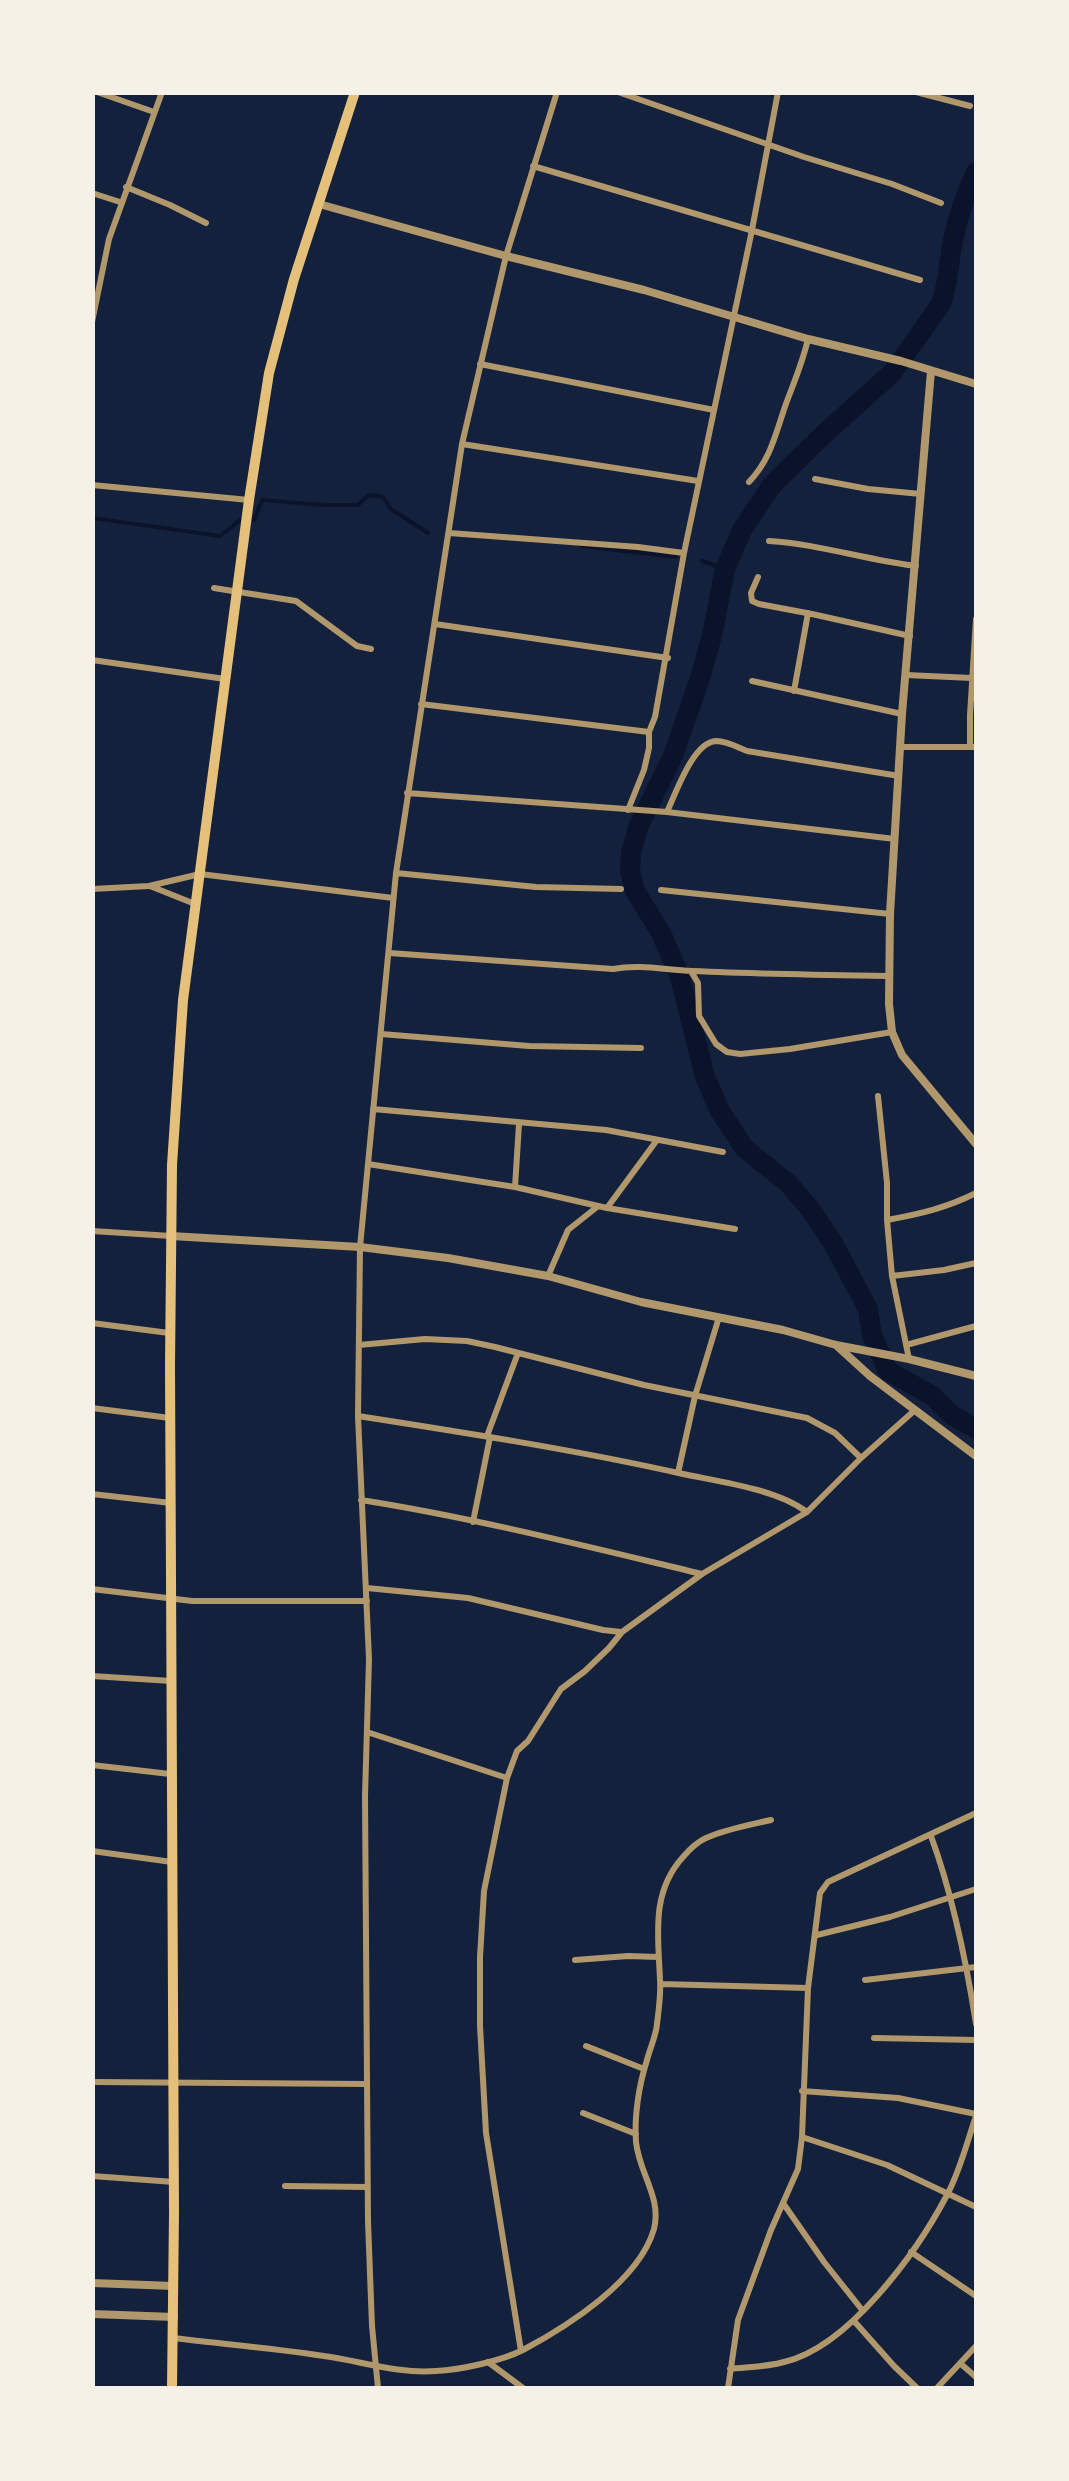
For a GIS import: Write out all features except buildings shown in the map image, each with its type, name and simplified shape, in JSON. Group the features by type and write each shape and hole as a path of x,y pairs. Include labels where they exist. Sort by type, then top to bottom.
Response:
{"highway":[{"path":"172,2388 170,1418 172,1165 178,1056 249,500 269,373 294,279 356,92"}],"street":[{"path":"97,92 154,112"},
{"path":"92,322 96,280 120,202 162,92"},
{"path":"378,2388 367,2187 367,1601 358,1416 360,1247 396,873 462,444 506,256 557,92"},
{"path":"618,92 941,203"},
{"path":"630,811 644,770 648,732 656,718 698,482 778,92"},
{"path":"916,92 970,106"},
{"path":"533,166 920,280"},
{"path":"126,187 206,223"},
{"path":"92,192 120,202"},
{"path":"319,204 976,384"},
{"path":"749,482 768,458 800,373 808,339"},
{"path":"480,364 714,410"},
{"path":"931,371 902,714 890,914 892,1032 914,1072 975,1140"},
{"path":"462,444 698,482"},
{"path":"815,479 921,494"},
{"path":"92,485 249,500"},
{"path":"449,532 684,554"},
{"path":"770,541 796,542 916,566"},
{"path":"758,577 752,600 769,607 910,636"},
{"path":"214,588 296,601 357,646 371,648"},
{"path":"794,691 808,613"},
{"path":"901,747 973,747 976,623"},
{"path":"435,624 668,658"},
{"path":"92,660 226,679"},
{"path":"906,675 972,678"},
{"path":"752,681 902,714"},
{"path":"421,704 648,732"},
{"path":"664,812 694,754 712,741 899,776"},
{"path":"407,793 664,812 895,840"},
{"path":"396,873 536,887 621,889"},
{"path":"92,889 149,886 200,874 393,898"},
{"path":"149,886 196,904"},
{"path":"660,890 890,914"},
{"path":"388,953 614,969 889,976"},
{"path":"692,972 698,984 699,1016 716,1044 727,1052 790,1049 892,1032"},
{"path":"381,1034 562,1047 641,1048"},
{"path":"878,1096 892,1276 910,1359"},
{"path":"372,1109 606,1130 722,1152"},
{"path":"515,1187 519,1124"},
{"path":"548,1276 568,1230 602,1207 657,1140"},
{"path":"368,1164 735,1229"},
{"path":"886,1220 954,1204 976,1193"},
{"path":"92,1232 360,1247 448,1258 548,1276 641,1302 783,1330 976,1376"},
{"path":"892,1276 976,1263"},
{"path":"678,1472 719,1316"},
{"path":"92,1324 171,1333"},
{"path":"906,1345 976,1326"},
{"path":"358,1345 425,1339 467,1341 695,1396 807,1418 836,1433 861,1458"},
{"path":"836,1344 870,1376 976,1456"},
{"path":"473,1522 488,1437 518,1353"},
{"path":"92,1408 170,1418"},
{"path":"521,2351 486,2133 480,2026 484,1891 508,1778 518,1751 561,1689 585,1671 622,1632 702,1574 807,1512 915,1410"},
{"path":"358,1416 552,1446 678,1472 780,1498 807,1512"},
{"path":"92,1494 172,1503"},
{"path":"361,1500 702,1574"},
{"path":"366,1588 468,1598 622,1632"},
{"path":"92,1589 172,1600 367,1601"},
{"path":"92,1676 171,1681"},
{"path":"367,1732 508,1778"},
{"path":"92,1765 170,1774"},
{"path":"728,2388 738,2320 798,2169 808,1988 820,1893 828,1882 976,1814"},
{"path":"174,2338 326,2356 377,2368 434,2372 521,2351 610,2290 647,2248 656,2215 654,2195 640,2164 636,2134 644,2069 657,2030 659,1899 679,1860 702,1839 771,1820"},
{"path":"931,1836 967,1968 976,2024"},
{"path":"92,1851 172,1862"},
{"path":"816,1935 890,1917 976,1889"},
{"path":"575,1960 658,1956"},
{"path":"864,1980 976,1967"},
{"path":"660,1984 808,1988"},
{"path":"874,2038 976,2040"},
{"path":"586,2046 644,2069"},
{"path":"92,2082 366,2084"},
{"path":"730,2369 785,2362 819,2347 854,2321 892,2280 948,2194 976,2119 898,2098 802,2092"},
{"path":"583,2113 636,2134"},
{"path":"802,2137 868,2158 976,2208"},
{"path":"92,2176 174,2182"},
{"path":"286,2186 367,2187"},
{"path":"783,2203 863,2311"},
{"path":"911,2252 976,2296"},
{"path":"92,2283 174,2286"},
{"path":"92,2314 174,2317"},
{"path":"854,2321 917,2388"},
{"path":"937,2388 976,2346"},
{"path":"488,2362 524,2388"},
{"path":"961,2364 976,2377"}],"waterway":[{"path":"976,172 957,222 941,304 892,373 772,485 742,530 725,569 700,678 673,756 639,825 630,871 635,891 661,933 680,977 705,1077 720,1111 745,1149 788,1183 833,1243 868,1309 872,1335 888,1371 931,1395 952,1415 976,1429"},
{"path":"254,520 262,500 358,505 369,495 383,497 391,509 428,533"},
{"path":"92,518 220,536 240,520"},
{"path":"582,546 676,557"},
{"path":"702,561 725,569"}]}
